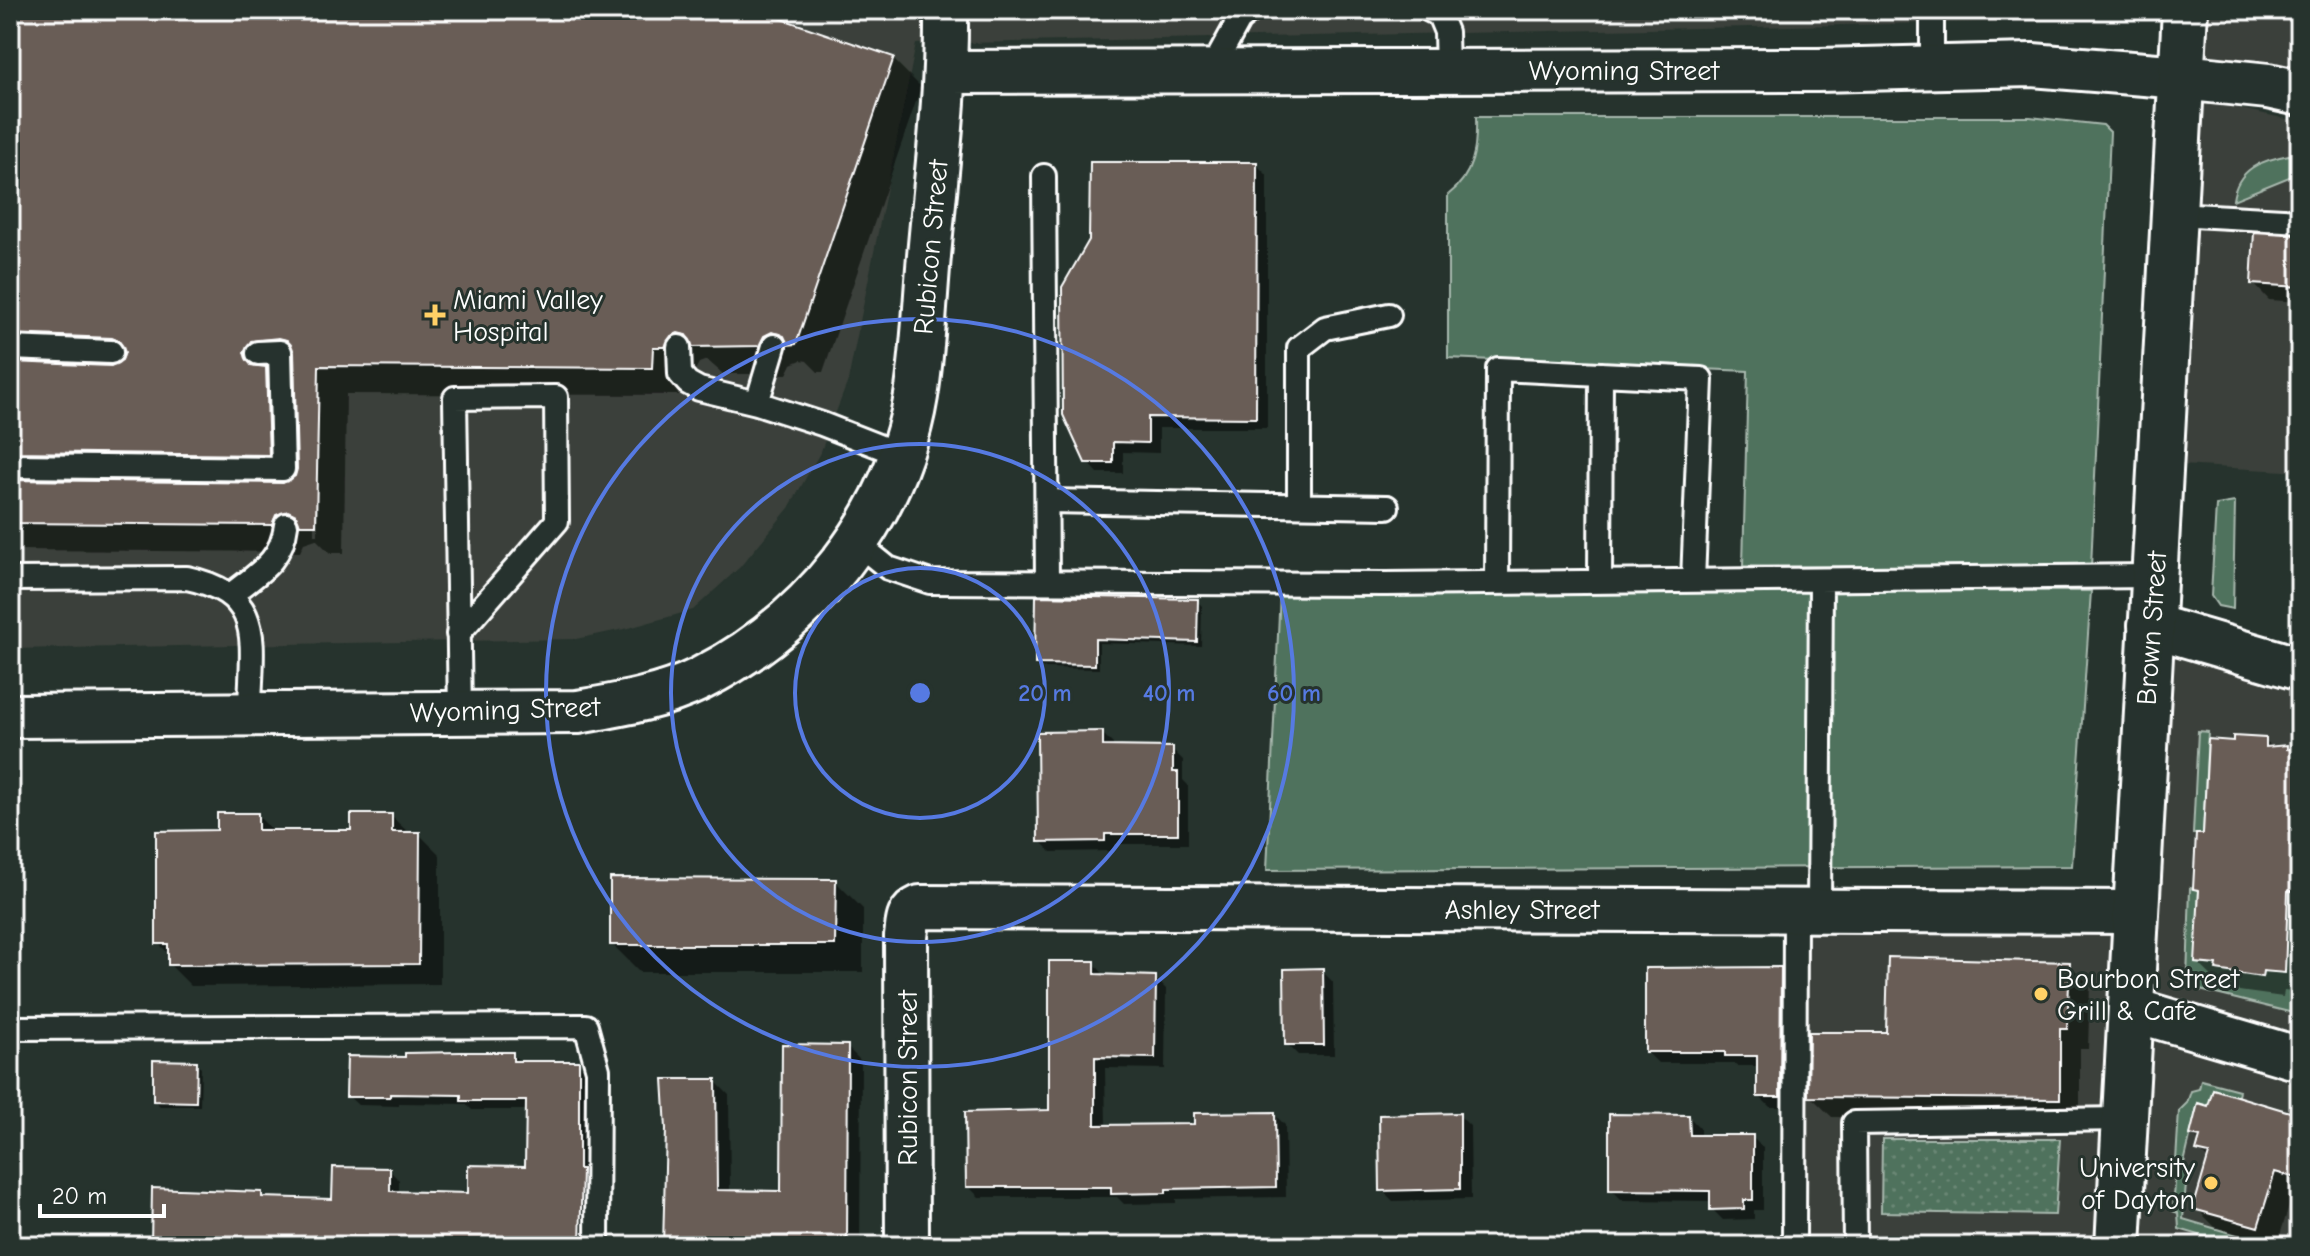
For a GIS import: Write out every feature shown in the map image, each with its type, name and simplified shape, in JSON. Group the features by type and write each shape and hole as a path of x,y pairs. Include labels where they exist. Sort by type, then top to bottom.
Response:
{"street":[{"name":"Rubicon Street","path":"905,438 916,397 946,72 946,10"},
{"name":"Brown Street","path":"2118,1246 2185,10"},
{"name":"Wyoming Street","path":"946,72 2032,65 2221,80 2300,93"},
{"name":"Wyoming Street","path":"10,716 578,712 636,701 699,679 747,650 800,610 870,524 905,438"},
{"path":"2150,625 2300,669"},
{"name":"Ashley Street","path":"912,911 924,906 942,906 2134,912"},
{"name":"Rubicon Street","path":"907,1246 906,937 912,911"},
{"path":"2130,1009 2300,1059"}],"lane":[{"path":"1211,71 1239,20 1252,10"},
{"path":"1429,10 1439,15 1446,32 1447,70"},
{"path":"1932,10 1932,67"},
{"path":"1044,176 1047,582"},
{"path":"2175,214 2300,221"},
{"path":"1299,505 1299,348 1325,328 1389,315"},
{"path":"757,403 774,346"},
{"path":"679,347 680,374 699,389 757,403 822,424 905,438"},
{"path":"10,348 111,352"},
{"path":"10,466 283,469 280,352 258,353"},
{"path":"1497,583 1498,369 1701,379 1693,581"},
{"path":"1600,582 1601,374"},
{"path":"458,634 557,521 556,397 455,398 458,634 460,713"},
{"path":"1047,501 1387,507"},
{"path":"232,594 279,553 286,525"},
{"path":"857,543 888,568 930,582 1497,583 2153,576"},
{"path":"10,579 187,578 211,583 232,594 245,610 250,627 250,713"},
{"path":"1794,1246 1821,580"},
{"path":"10,1028 586,1026 598,1070 597,1246"},
{"path":"1855,1246 1854,1123 2125,1119"}],"shaded area":[{"name":"Miami Valley Hospital","path":"10,10 2116,10 2093,20 916,44 848,381 821,451 789,508 740,567 693,610 576,639 10,649"},
{"path":"2205,10 2300,10 2300,84 2204,62"},
{"path":"2201,100 2300,122 2300,472 2180,465"},
{"path":"2167,654 2300,694 2300,1246 2118,1246 2148,1005"},
{"path":"2123,929 2105,1246 1793,1246 1795,931"}],"green space":[{"path":"1476,117 2030,117 2103,125 2110,132 2091,568 1743,566 1748,371 1448,358 1448,195 1469,170 1476,139"},
{"path":"2289,155 2300,157 2300,176 2294,175 2233,200 2235,189 2245,173 2260,163"},
{"path":"2235,502 2233,609 2218,606 2211,596 2216,505"},
{"path":"2091,591 2072,866 1267,870 1280,592"},
{"path":"2198,731 2208,732 2203,834 2193,834"},
{"path":"2190,888 2199,890 2196,963 2217,965 2217,970 2262,976 2263,971 2285,972 2288,891 2300,891 2300,940 2296,941 2293,1013 2196,989 2187,979"},
{"path":"2201,1080 2239,1090 2238,1096 2208,1106 2198,1103 2184,1163 2176,1161 2179,1111 2187,1103 2191,1091 2199,1089"},
{"path":"1882,1139 2060,1139 2055,1215 1881,1212"},
{"path":"2176,1170 2187,1173 2183,1219 2274,1246 2236,1246 2179,1229 2178,1213 2173,1211"}],"building":[{"path":"10,10 756,10 894,57 796,344 788,345 784,336 772,332 764,336 759,346 693,347 686,335 678,333 671,336 665,347 653,347 652,368 319,366 316,525 300,525 296,515 288,511 276,515 272,525 10,523 10,480 283,483 295,476 297,469 294,352 287,340 279,338 251,341 244,353 251,365 266,367 269,455 10,452 10,362 111,366 122,360 125,352 119,341 112,338 10,334"},
{"path":"1090,162 1257,162 1256,418 1148,417 1148,443 1113,442 1113,463 1085,463 1063,415 1062,287 1089,240"},
{"path":"2254,232 2300,235 2300,287 2251,284"},
{"path":"1036,596 1198,599 1197,642 1095,639 1095,665 1035,664"},
{"path":"1103,731 1103,746 1173,747 1173,772 1178,772 1178,834 1105,834 1105,841 1038,842 1037,732"},
{"path":"2233,736 2266,738 2266,747 2287,745 2287,749 2300,750 2300,891 2288,891 2285,973 2263,971 2262,977 2216,970 2217,965 2195,963 2199,890 2193,889 2196,834 2203,834 2208,739 2233,741"},
{"path":"217,813 258,813 258,830 351,830 351,814 392,814 392,832 420,832 419,964 168,965 168,944 156,944 156,831 217,830"},
{"path":"610,878 836,879 835,945 610,945"},
{"path":"1888,957 2070,962 2067,1029 2060,1029 2060,1099 1808,1097 1809,1032 1886,1032"},
{"path":"1049,961 1095,961 1095,974 1156,976 1155,1058 1095,1057 1095,1125 1194,1124 1194,1113 1275,1112 1276,1187 1166,1189 1166,1193 1111,1194 1111,1187 966,1187 965,1112 1049,1110"},
{"path":"1781,967 1780,1097 1757,1097 1757,1056 1725,1056 1725,1052 1645,1052 1645,968"},
{"path":"1323,968 1324,1045 1285,1045 1284,969"},
{"path":"782,1044 848,1045 847,1246 663,1246 666,1129 663,1079 716,1079 717,1190 781,1191"},
{"path":"513,1052 513,1061 579,1061 579,1169 582,1169 580,1246 151,1246 152,1188 262,1192 262,1197 332,1199 333,1167 390,1168 390,1191 468,1193 468,1165 525,1166 526,1101 461,1101 461,1095 346,1097 347,1056"},
{"path":"153,1060 197,1061 196,1102 153,1101"},
{"path":"2213,1089 2300,1115 2300,1179 2275,1172 2258,1227 2193,1209 2209,1154 2196,1151 2200,1137 2190,1135 2198,1103 2208,1106"},
{"path":"1460,1113 1460,1189 1380,1191 1379,1115"},
{"path":"1609,1114 1689,1115 1690,1135 1753,1135 1753,1200 1744,1200 1744,1209 1710,1210 1710,1191 1609,1190"}],"place":[{"name":"Miami Valley Hospital","path":"435,315"},
{"name":"Bourbon Street Grill & Cafe","path":"2041,994"},
{"name":"University of Dayton","path":"2211,1183"}]}
